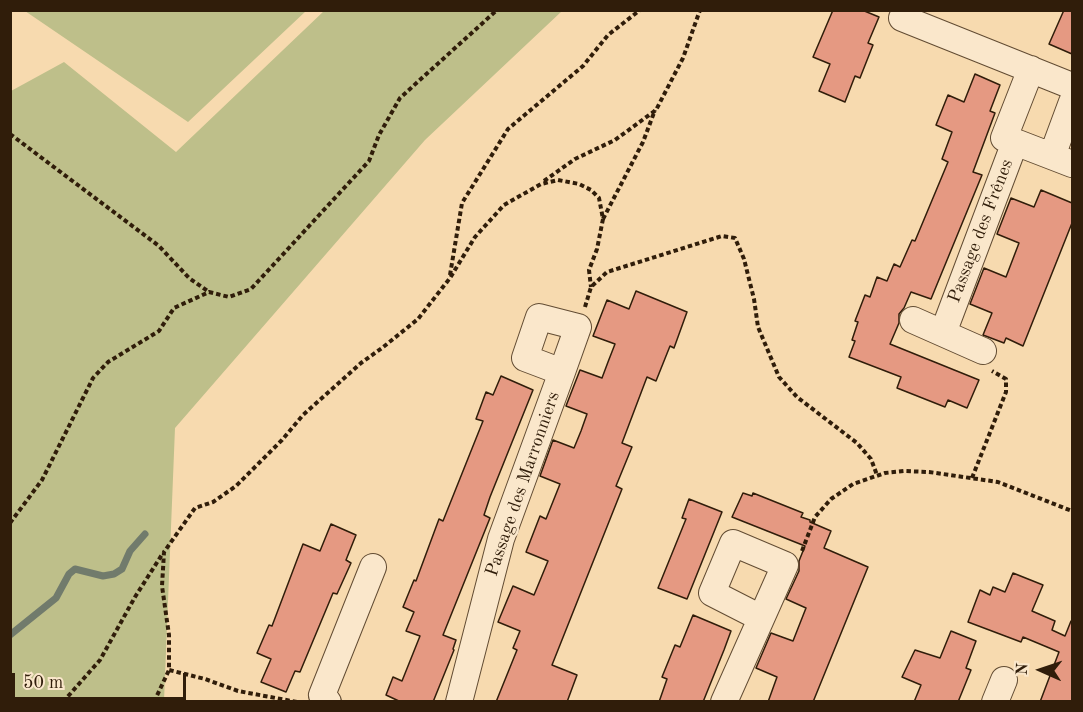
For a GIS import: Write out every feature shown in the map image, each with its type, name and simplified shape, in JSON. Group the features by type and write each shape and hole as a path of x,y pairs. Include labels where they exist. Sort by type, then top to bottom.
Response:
{"street":[{"path":"902,18 1072,86"},
{"name":"Passage des Frênes","path":"942,333 1015,142 1004,138 1031,69"},
{"path":"1015,142 1062,160 1072,102"},
{"name":"Passage des Marronniers","path":"459,702 501,538 562,372 578,327 539,317 525,358 562,372"},
{"path":"913,320 982,351"},
{"path":"724,702 785,565 734,543 712,593 761,618"},
{"path":"328,702 322,695 373,567"}],"path":[{"path":"10,134 159,246 189,278 209,292 229,297 251,289 369,161 379,135 400,98 497,10"},
{"path":"450,278 462,203 508,129 583,66 608,35 640,10"},
{"path":"578,327 591,287 589,270 597,249 603,219 684,58 700,10"},
{"path":"63,702 100,660 135,597 195,508 213,501 236,486 282,440 303,415 361,363 418,319 450,278 475,237 504,205 541,184 575,159 615,140 656,110"},
{"path":"541,184 558,180 579,184 591,190 599,198 603,219"},
{"path":"591,287 607,272 621,266 722,236 735,237 744,259 758,327 779,376 797,397 858,443 871,459 877,475"},
{"path":"10,523 42,480 93,378 108,362 159,331 174,308 209,292"},
{"path":"972,478 1006,392 1007,384 1006,379 985,367 982,351"},
{"path":"785,565 801,553 815,516 831,499 853,484 877,475 904,471 998,482 1072,511"},
{"path":"154,702 169,670 170,635 162,586 164,552"},
{"path":"169,670 205,679 238,691 297,702"}],"green space":[{"path":"325,10 562,11 425,140 175,428 164,701 11,701 11,91 64,62 176,152"},
{"path":"25,11 306,11 188,122"}],"building":[{"path":"833,10 862,10 879,17 868,43 873,45 860,78 855,76 845,102 819,91 830,64 813,57"},
{"path":"1064,10 1072,10 1072,54 1049,44"},
{"path":"975,74 1000,85 990,111 995,113 973,172 982,175 931,299 911,292 899,314 899,323 890,344 979,380 967,408 948,400 945,407 897,388 901,377 849,357 855,341 852,340 858,322 855,321 865,295 870,297 877,277 887,281 894,264 900,267 912,240 915,241 948,162 942,159 952,132 936,125 948,95 964,102"},
{"path":"1041,190 1072,203 1072,223 1023,346 1006,338 1004,343 983,335 992,313 970,304 984,268 1006,277 1019,243 997,234 1011,198 1034,207"},
{"path":"636,291 687,312 674,348 670,346 656,381 647,377 622,443 632,447 616,486 622,489 552,665 577,675 567,702 496,702 517,650 513,648 520,631 498,622 513,586 534,595 548,561 526,552 540,516 546,519 560,484 540,476 553,440 574,448 581,431 587,414 566,406 580,370 602,378 615,344 593,336 607,300 629,309"},
{"path":"501,376 533,390 490,497 484,515 490,518 443,635 456,640 454,650 433,702 401,702 386,695 393,677 402,681 420,636 406,631 414,612 403,607 414,580 416,581 439,519 443,521 483,421 476,419 486,392 493,395"},
{"path":"743,493 752,496 753,493 803,513 801,517 831,531 824,548 868,567 813,702 768,702 777,677 756,668 771,633 793,641 806,608 786,599 799,571 799,561 805,546 732,517"},
{"path":"689,499 722,512 687,599 658,588 686,519 682,518"},
{"path":"331,524 356,535 346,560 351,563 337,594 333,593 300,672 295,671 286,692 261,682 271,659 257,653 269,625 272,626 303,544 320,551"},
{"path":"1013,573 1043,585 1032,611 1055,621 1052,630 1065,636 1072,621 1072,702 1040,702 1059,652 1023,637 1021,642 968,622 980,590 990,595 993,587 1005,592"},
{"path":"693,615 731,631 724,650 703,702 659,702 667,679 662,677 675,645 680,647"},
{"path":"951,631 976,641 966,668 971,670 958,702 914,702 921,685 902,677 915,650 940,658"}],"waterway":[{"path":"10,635 56,598 69,574 75,569 103,576 114,574 122,569 130,551 145,534"}]}
